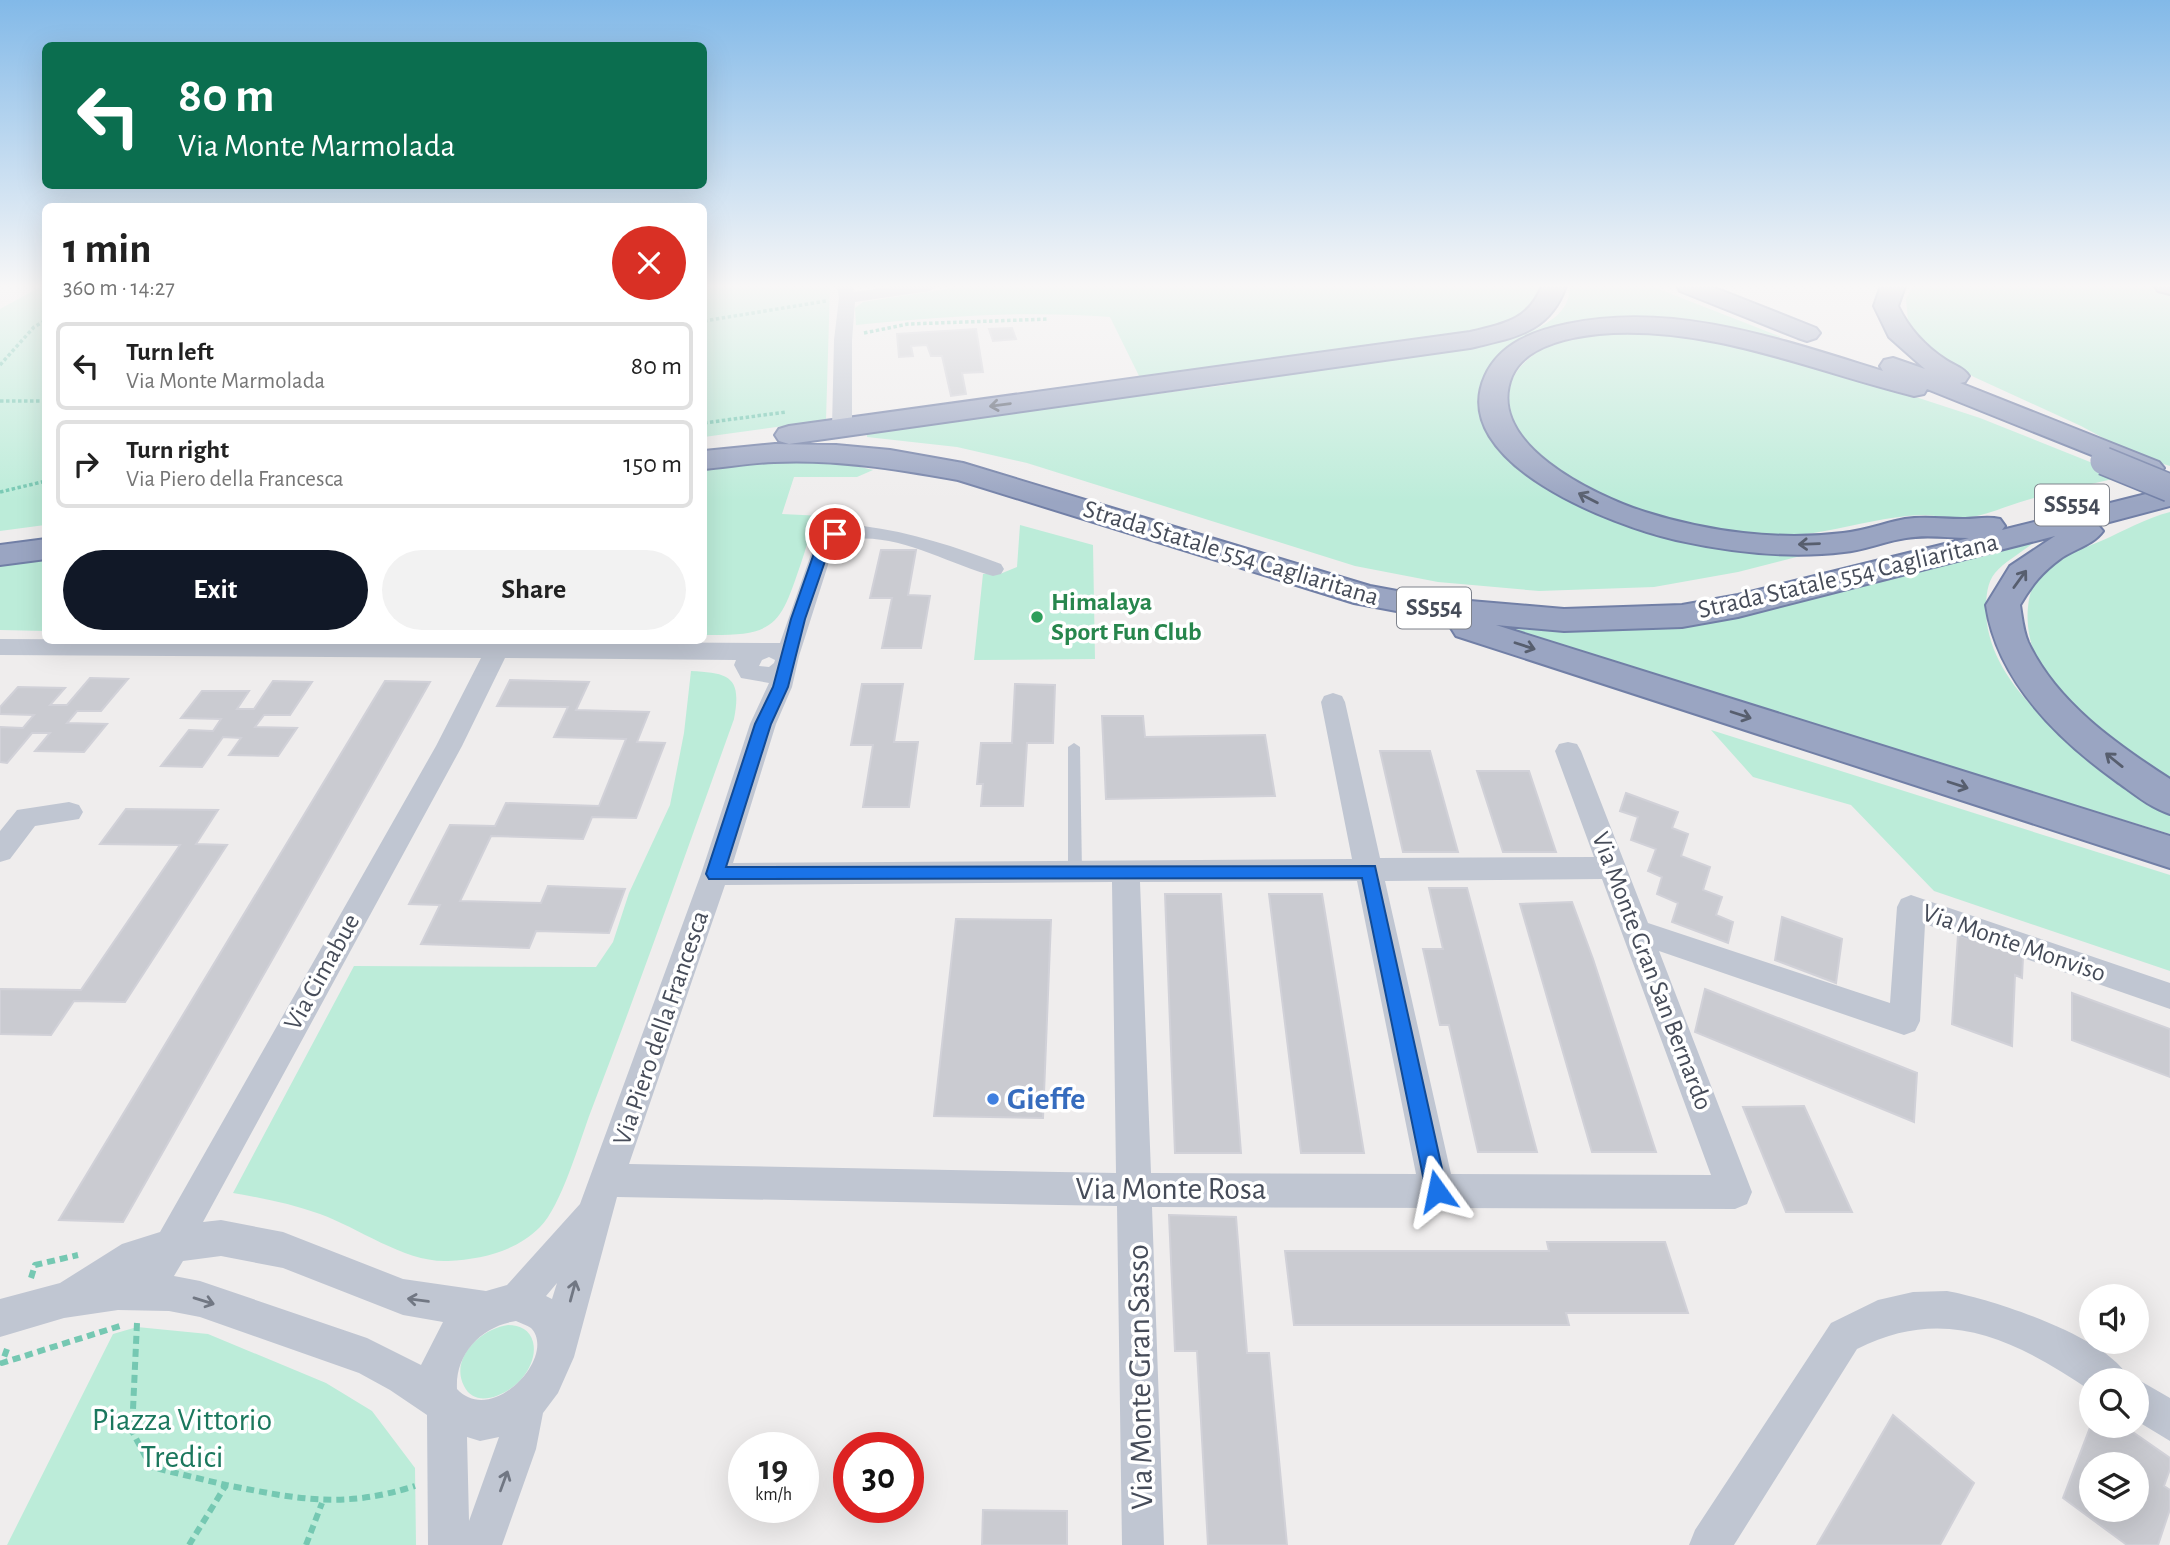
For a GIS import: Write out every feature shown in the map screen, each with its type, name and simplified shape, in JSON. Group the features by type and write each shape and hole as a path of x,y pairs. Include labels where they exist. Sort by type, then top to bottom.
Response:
{"highway":[{"path":"707,451 842,427 1339,358"},
{"path":"1511,358 1505,363 1495,380 1491,398 1494,417 1508,439 1525,458 1574,491 1614,511 1667,528 1718,539 1777,545 1844,543 1916,527 1973,530"},
{"path":"1815,358 1913,388 2170,478"},
{"path":"1843,358 1913,388"},
{"path":"1857,358 2111,458"},
{"path":"1928,358 1937,366 2170,488"},
{"name":"Strada Statale 554 Cagliaritana","path":"707,451 820,441 881,444 960,458 1352,575 1426,592 1501,601 1565,604 1678,599 1973,530"},
{"name":"Strada Statale 554 Cagliaritana","path":"707,451 836,454 890,459 963,472 1366,596 1435,609 1564,620 1682,616 1738,606 2170,497"},
{"name":"SS554","path":"1973,530 2170,478"},
{"path":"2133,506 2050,551 2022,573 2003,605 2010,640 2034,683 2072,725 2124,767 2170,799"},
{"path":"0,544 42,539"},
{"path":"0,555 42,550"},
{"path":"1366,596 2170,852"}],"street":[{"path":"842,427 843,358"},
{"name":"Via Piero della Francesca","path":"601,1195 502,1306 464,1326 446,1349 439,1366 438,1384 442,1400 450,1412 466,1420 485,1421 506,1415 525,1403 539,1389 555,1357 601,1195 715,874 763,724 766,661 798,619 826,539 835,534 853,531 904,540 993,569"},
{"path":"2,650 675,653 766,661"},
{"name":"Via Cimabue","path":"145,1293 168,1247 449,746 497,651"},
{"name":"Via Piero della Francesca","path":"763,724 766,661"},
{"path":"1333,702 1437,1191"},
{"name":"Via Monte Gran San Bernardo","path":"1568,751 1639,932 1735,1192"},
{"path":"0,851 27,817 69,812"},
{"path":"715,874 1613,869"},
{"name":"Via Monte Gran Sasso","path":"1126,872 1143,1545"},
{"name":"Via Monte Monviso","path":"1639,932 1904,1021 1911,907 2170,996"},
{"name":"Via Monte Rosa","path":"601,1195 1136,1190 1735,1192"},
{"path":"64,1300 135,1257 168,1247 221,1238 283,1250 403,1297 538,1309 553,1325 555,1357"},
{"path":"10,1316 64,1300 118,1292 169,1293 200,1299 367,1357 404,1376 446,1405"},
{"path":"1710,1545 1844,1336 1868,1320 1897,1312 1936,1309 1975,1312 2022,1330 2072,1354 2092,1368"},
{"name":"Via Piero della Francesca","path":"481,1545 516,1449 525,1403"},
{"name":"Via Piero della Francesca","path":"446,1405 449,1545"},
{"path":"2149,1406 2170,1421"}],"lane":[{"path":"183,649 196,644"},
{"path":"402,644 424,651"},
{"path":"1074,747 1075,873"}],"path":[{"path":"0,401 42,401"},
{"path":"0,492 42,482"},
{"path":"91,1251 35,1265 10,1316 2,1363 136,1321 132,1431 151,1467 226,1485 322,1503 383,1498 448,1474"},
{"path":"189,1545 226,1485"},
{"path":"306,1545 322,1503"}],"green space":[{"path":"0,358 42,358 42,525 0,531"},
{"path":"707,358 828,358 826,420 707,437"},
{"path":"1130,358 1285,358 1140,378"},
{"path":"1391,358 1501,358 1479,388 1478,403 1481,414 1495,434 1607,514 1816,552 1738,572 1654,587 1539,591 1438,582 1355,566 1027,463 957,447 867,437 867,430 1219,386"},
{"path":"1530,358 1797,358 1980,418 2125,476 1971,517 1907,516 1801,535 1775,536 1713,530 1648,513 1603,496 1582,486 1547,462 1519,431 1511,414 1508,398 1511,383 1519,368"},
{"path":"1943,358 2170,358 2170,466 2137,456 2081,426 1974,377"},
{"path":"790,462 824,463 873,470 857,477 794,477 782,514 823,516 811,532 781,613 772,623 747,633 707,635 707,466"},
{"path":"2170,512 2170,785 2098,732 2054,688 2039,663 2029,636 2028,607 2035,582 2050,565 2144,521"},
{"name":"Himalaya Sport Fun Club","path":"1020,525 1093,545 1095,659 974,660 983,574 1000,574 1017,567"},
{"path":"2033,543 1999,569 1992,577 1987,590 1986,609 1991,642 2005,672 2027,701 2053,727 2113,773 2170,811 2170,834 1501,629 1631,630 1697,624"},
{"path":"42,558 42,631 0,630 0,564"},
{"path":"691,671 715,673 730,680 736,694 734,719 569,1172 555,1205 540,1227 520,1243 497,1253 461,1260 432,1260 399,1251 320,1214 233,1193 354,966 596,967 613,942 629,893 670,805 684,733"},
{"path":"1711,730 2170,875 2170,971 1934,891 1851,805 1753,777"},
{"path":"517,1326 530,1334 534,1351 530,1365 518,1383 494,1397 477,1397 469,1393 461,1375 465,1355 479,1338 498,1327"},
{"name":"Piazza Vittorio Tredici","path":"137,1327 208,1334 326,1383 372,1411 415,1468 416,1545 7,1545 113,1334"}],"building":[{"path":"942,358 981,358 983,372 962,373 966,394 951,396"},
{"path":"881,550 916,550 908,595 930,596 921,648 882,648 892,598 870,598"},
{"path":"90,678 128,679 101,711 77,711 67,723 107,724 84,752 35,751 50,733 32,733 7,763 0,762 0,727 23,728 34,715 0,714 0,707 18,687 65,688 50,705 67,705"},
{"path":"510,680 589,682 576,710 649,712 637,742 665,743 636,818 592,817 583,839 491,836 460,901 541,903 548,886 625,889 609,933 536,931 529,948 421,944 440,905 409,904 450,825 495,826 506,803 599,806 626,739 554,737 568,707 497,706"},
{"path":"273,681 312,682 290,715 264,715 255,727 297,728 278,756 229,755 241,738 223,737 202,767 161,766 189,730 213,731 221,719 181,718 202,691 249,691 237,709 254,709"},
{"path":"385,681 430,682 123,1222 59,1220"},
{"path":"862,684 903,684 894,742 918,742 909,807 863,807 873,745 851,745"},
{"path":"1015,684 1055,685 1053,743 1027,743 1023,806 981,806 983,784 977,784 981,743 1012,743"},
{"path":"1102,716 1143,716 1145,737 1265,735 1275,796 1106,799"},
{"path":"1380,751 1430,751 1458,852 1403,852"},
{"path":"1477,771 1529,771 1556,852 1503,852"},
{"path":"1626,793 1678,812 1672,828 1688,834 1681,856 1710,867 1703,890 1722,897 1716,915 1733,922 1728,943 1672,922 1678,903 1657,894 1662,877 1648,871 1656,849 1631,840 1638,817 1620,811"},
{"path":"126,809 218,810 196,844 227,845 125,1002 74,1001 51,1035 0,1034 0,989 81,990 180,845 100,844"},
{"path":"1429,888 1467,888 1537,1152 1478,1152 1449,1025 1440,1025 1423,949 1443,949"},
{"path":"1165,894 1221,894 1241,1153 1175,1153"},
{"path":"1269,894 1322,894 1364,1153 1301,1153"},
{"path":"1572,902 1656,1152 1592,1152 1520,904"},
{"path":"1782,917 1842,939 1836,983 1775,960"},
{"path":"956,919 1051,920 1043,1118 934,1116"},
{"path":"1958,935 2023,957 2022,978 2015,975 2012,1046 1952,1024"},
{"path":"1705,989 1917,1073 1914,1122 1695,1032"},
{"path":"2072,993 2170,1029 2170,1077 2072,1040"},
{"path":"1804,1106 1852,1212 1786,1212 1743,1107"},
{"path":"1169,1215 1236,1217 1247,1353 1269,1353 1287,1545 1208,1545 1197,1351 1175,1351"},
{"path":"1547,1242 1665,1242 1688,1313 1566,1313 1569,1325 1294,1325 1285,1251 1549,1251"},
{"path":"1893,1415 1974,1483 1940,1545 1817,1545"},
{"path":"2086,1438 2141,1438 2170,1458 2170,1469 2164,1486 2170,1490 2170,1509 2158,1545 2127,1545 2096,1522 2149,1522 2149,1452 2081,1452"},
{"path":"2079,1456 2079,1510 2063,1498"},
{"path":"983,1510 1067,1511 1067,1545 982,1545"}],"place":[{"name":"Himalaya Sport Fun Club","path":"1037,617"},
{"name":"Gieffe","path":"993,1099"}],"route":[{"path":"835,534 826,539 798,619 789,661 763,724 715,874 1369,871 1437,1191"}]}
